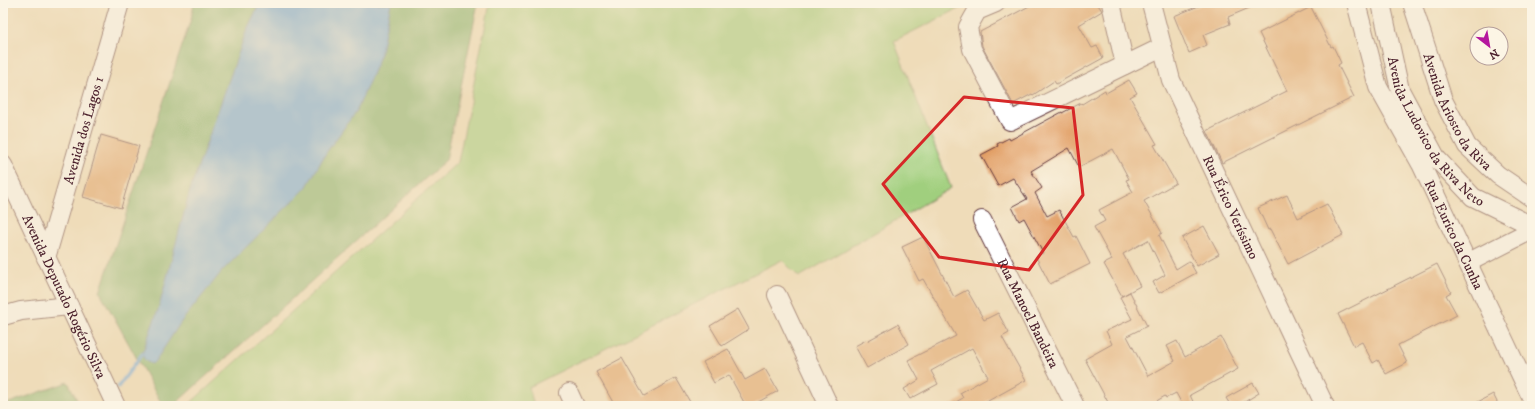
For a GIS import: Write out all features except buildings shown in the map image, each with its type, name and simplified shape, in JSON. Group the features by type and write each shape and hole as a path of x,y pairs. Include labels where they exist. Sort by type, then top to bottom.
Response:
{"street":[{"name":"Avenida dos Lagos 1","path":"46,258 120,3"},
{"path":"996,3 978,11 968,27 972,49 1010,121 1162,47"},
{"path":"1111,3 1125,65"},
{"name":"Rua Érico Veríssimo","path":"1151,3 1170,80 1325,406"},
{"name":"Rua Eurico da Cunha","path":"1356,3 1378,87 1429,162 1468,262 1532,398"},
{"name":"Avenida Ludovico da Riva Neto","path":"1381,3 1400,90 1429,162 1473,197 1532,226"},
{"name":"Avenida Ariosto da Riva","path":"1412,3 1443,100 1467,146 1498,175 1532,198"},
{"name":"Avenida Deputado Rogério Silva","path":"3,165 116,406"},
{"name":"Rua Manoel Bandeira","path":"982,220 1075,406"},
{"path":"1468,262 1532,230"},
{"path":"777,296 829,406"},
{"path":"3,316 21,311 69,306"}],"highlighted area":[{"path":"964,97 1073,108 1083,195 1029,270 939,257 883,184"}],"green space":[{"path":"194,3 478,3 446,160 173,406 163,406 100,292 191,19"},
{"path":"490,3 970,3 894,41 951,188 799,277 782,260 529,387 534,406 187,406 458,162"},
{"path":"68,382 80,406 3,406 3,405"}],"water":[{"path":"260,3 391,3 380,56 357,110 326,153 306,188 223,270 181,322 152,364 144,358 142,354 159,307 190,190 247,29"}],"waterway":[{"path":"118,387 142,354"}]}
